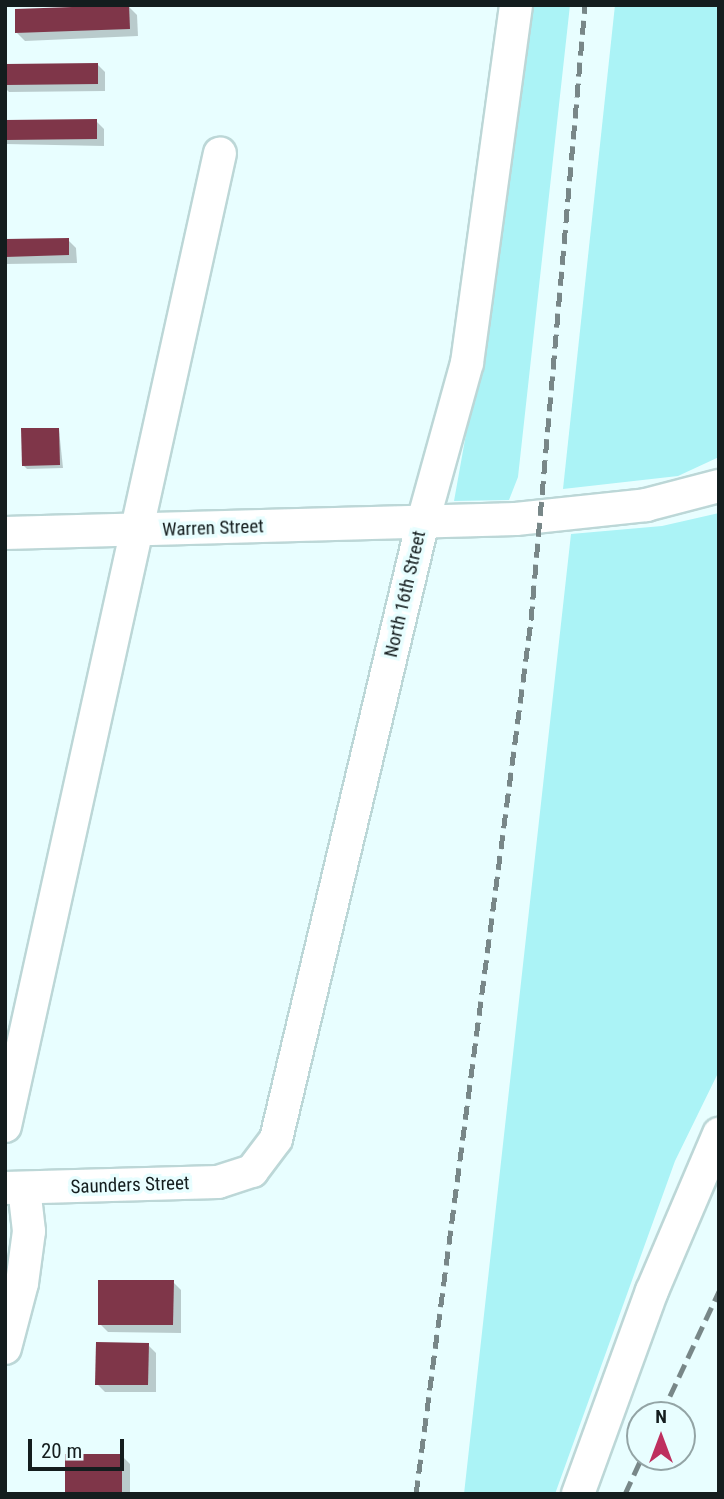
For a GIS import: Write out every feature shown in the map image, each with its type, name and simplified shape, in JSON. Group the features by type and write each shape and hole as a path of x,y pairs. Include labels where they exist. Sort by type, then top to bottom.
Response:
{"street":[{"name":"North 16th Street","path":"253,1171 276,1139 422,525 467,363 516,5"},
{"path":"5,1126 220,153"},
{"name":"Warren Street","path":"5,533 422,525 646,505 719,486"},
{"path":"578,1494 652,1291 719,1135"},
{"name":"Saunders Street","path":"14,1188 218,1182 253,1171"},
{"path":"5,1348 22,1283 29,1231 14,1188"}],"shaded area":[{"path":"533,5 570,5 518,477 509,500 454,501 485,328"},
{"path":"615,5 719,5 719,457 678,476 563,489"},
{"path":"719,513 719,1071 675,1161 555,1494 464,1494 571,534 662,526"}],"building":[{"path":"129,5 130,29 15,33 15,9"},
{"path":"98,63 98,84 5,85 5,64"},
{"path":"97,119 97,139 5,140 5,120"},
{"path":"69,238 69,255 5,257 5,239"},
{"path":"21,428 59,428 60,465 22,466"},
{"path":"98,1280 174,1280 173,1325 98,1325"},
{"path":"96,1342 149,1343 148,1385 95,1385"},
{"path":"65,1454 122,1454 122,1494 65,1494"}],"railway":[{"path":"416,1494 531,620 585,5"},
{"path":"668,1401 719,1291"},
{"path":"625,1494 636,1471"}]}
